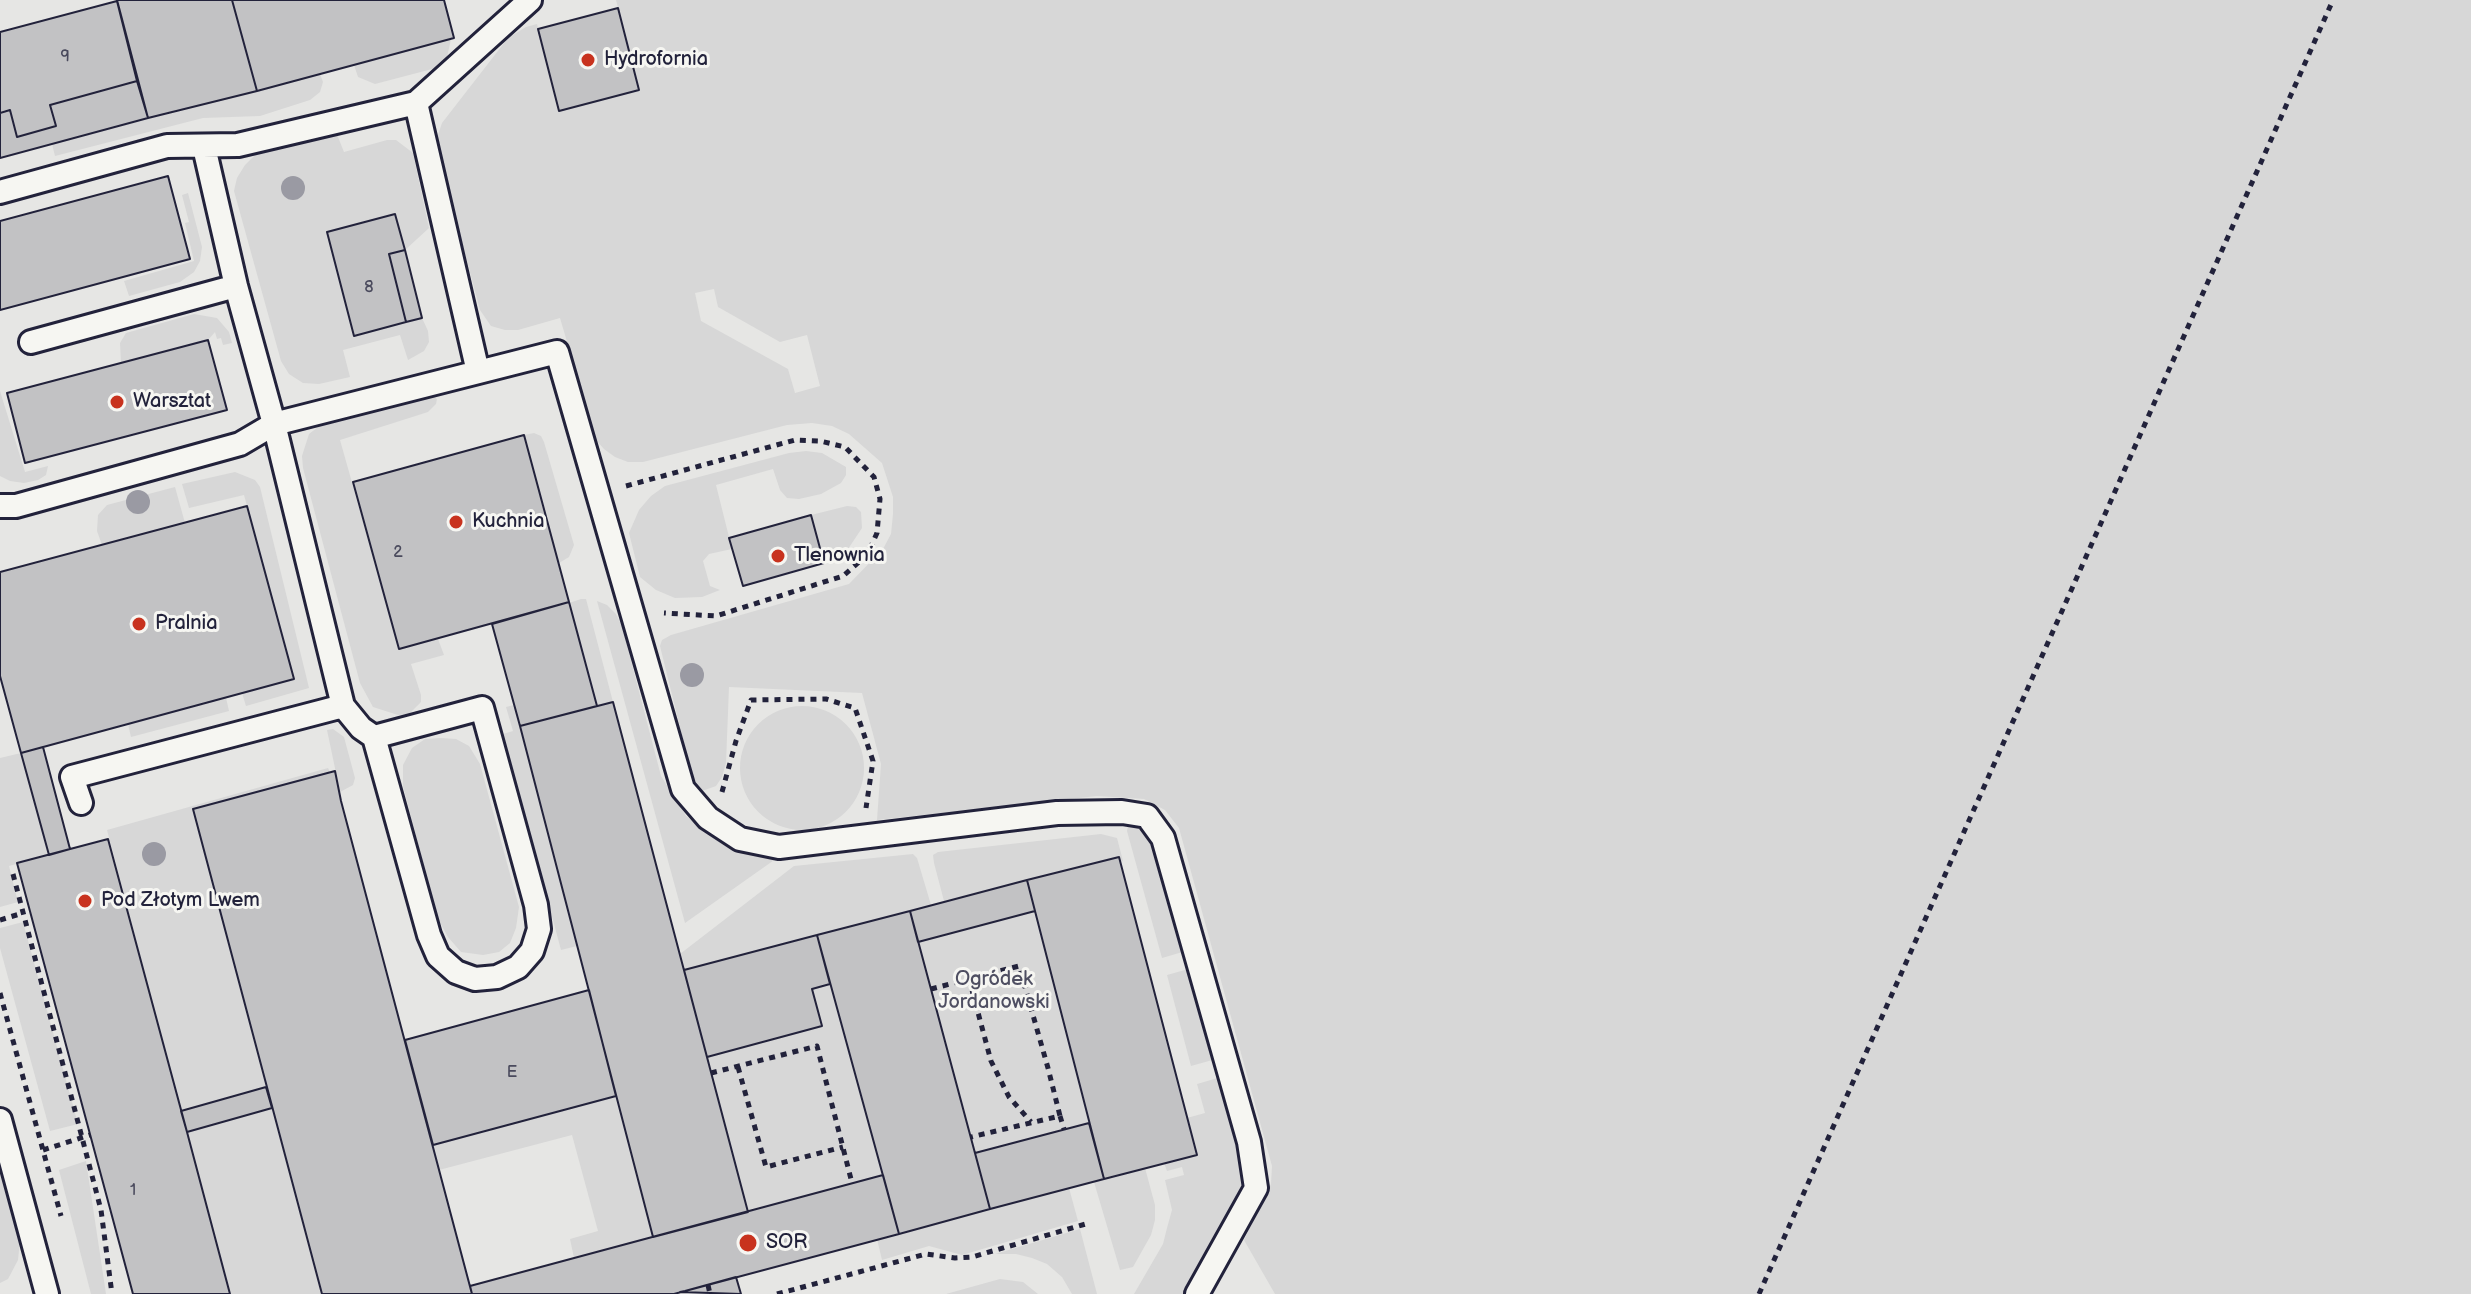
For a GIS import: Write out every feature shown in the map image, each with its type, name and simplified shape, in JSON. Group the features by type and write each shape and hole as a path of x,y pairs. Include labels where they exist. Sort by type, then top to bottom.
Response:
{"lane":[{"path":"0,192 167,146 238,145 416,103 530,0"},
{"path":"416,103 478,372"},
{"path":"204,147 236,286 274,424 343,706 361,728 374,737 429,935 438,956 456,972 475,979 497,977 518,967 532,951 539,929 536,905 482,708 374,737"},
{"path":"31,342 236,286"},
{"path":"0,506 16,506 240,444 274,424 557,352 683,789 708,818 740,839 779,847 1057,813 1122,812 1147,816 1163,838 1249,1142 1256,1188 1200,1289"},
{"path":"81,803 72,777 343,706"},
{"path":"0,1120 47,1294"}],"path":[{"path":"1759,1294 2333,0"},
{"path":"597,494 795,440 820,441 845,447 874,477 880,499 877,533 867,555 843,576 716,616 669,615 628,602"},
{"path":"708,818 725,786 736,741 751,700 826,699 855,708 873,761 861,837"},
{"path":"13,874 101,1210 112,1294"},
{"path":"0,920 23,913"},
{"path":"931,989 1019,966 1064,1129"},
{"path":"969,979 991,1061 1009,1097 1031,1122"},
{"path":"0,993 44,1150 90,1135"},
{"path":"711,1073 817,1046 852,1183"},
{"path":"738,1067 766,1167 843,1147"},
{"path":"971,1137 1060,1116"},
{"path":"777,1294 926,1254 972,1257 1089,1223"},
{"path":"708,1285 710,1294"}],"shaded area":[{"path":"0,0 779,0 1207,781 1352,1294 0,1294"}],"green space":[{"path":"616,0 2471,0 2471,1294 1275,1294 1244,1240 1271,1184 1272,1166 1179,828 1165,810 1144,799 1097,796 877,820 881,764 862,693 729,687 726,763 722,777 716,786 702,791 692,776 660,646 662,640 849,584 883,549 891,534 893,497 882,463 849,434 832,426 812,423 787,425 643,462 628,462 615,457 596,440 560,318 518,330 505,330 491,326 480,310 437,148 442,123 508,38 537,24 559,111 639,90","holes":["714,289 718,307 780,342 807,335 820,386 795,393 788,369 701,321 695,293"]},
{"path":"451,39 447,57 436,68 375,84 358,77 354,65"},
{"path":"320,74 323,82 320,92 310,100 260,116 203,118 55,156 52,144"},
{"path":"336,132 344,152 396,140 413,153 429,228 405,250 395,215 327,232 354,335 422,318 429,342 424,351 408,360 400,335 343,350 350,377 319,384 303,383 289,374 281,361 234,191 237,178 257,153"},
{"path":"188,193 202,247 194,272 180,282 129,296 124,281 194,261 182,195"},
{"path":"194,314 217,318 229,332 232,343 223,345 215,332 208,340 121,363 120,343 126,333"},
{"path":"0,391 25,472 48,466 46,475 38,480 24,483 0,476"},
{"path":"432,395 437,399 436,404 428,412 340,440 399,649 438,639 444,655 411,664 421,702 409,714 398,715 373,707 360,683 302,456 309,434 326,421"},
{"path":"534,433 541,436 544,442 574,545 569,557 559,563 524,435"},
{"path":"806,451 822,453 846,467 841,483 821,494 799,499 787,498 780,490 773,469 716,485 732,549 709,554 703,561 710,586 720,590 702,597 675,598 656,590 640,577 629,533 639,510 651,496 665,486"},
{"path":"235,472 255,480 260,487 309,688 246,706 242,693 294,679 244,495 189,508 182,484"},
{"path":"175,487 185,523 102,545 97,531 98,515 107,505"},
{"path":"847,506 856,507 861,512 862,528 846,552 824,563 811,515"},
{"path":"586,599 613,702 597,706 569,603"},
{"path":"597,601 616,614 622,626 661,776 686,816 727,847 777,858 685,923"},
{"path":"226,698 229,711 131,737 128,724"},
{"path":"514,705 577,946 561,950 503,734 513,731 506,707"},
{"path":"802,706 826,711 846,724 859,744 864,768 859,792 846,812 826,825 802,830 778,825 758,812 745,792 740,768 745,744 758,724 778,711"},
{"path":"333,729 344,737 355,778 353,785 340,792 327,730"},
{"path":"425,739 456,739 469,746 480,764 519,907 510,943 499,952 483,955 461,952 437,917 403,786 403,765 412,748"},
{"path":"21,753 49,855 9,866 18,902 0,907 0,758"},
{"path":"328,768 330,772 193,809 266,1087 181,1111 107,830"},
{"path":"1134,824 1155,837 1186,951 1162,958 1127,831 1128,825"},
{"path":"1101,834 1117,838 1123,861 1120,862 1118,857 944,901 933,855 938,852"},
{"path":"913,854 917,858 931,905 684,970 680,954 794,866"},
{"name":"Ogródek Jordanowski","path":"1035,911 1089,1123 975,1153 918,942"},
{"path":"23,922 78,1124 50,1131 0,948 0,928"},
{"path":"1192,968 1216,1059 1191,1066 1167,975"},
{"path":"830,984 883,1175 748,1212 707,1057 821,1026 812,989"},
{"path":"1221,1077 1240,1144 1244,1180 1239,1196 1185,1294 1134,1294 1163,1244 1172,1210 1165,1180 1184,1175 1182,1167 1167,1171 1164,1163 1187,1118 1205,1113 1197,1084"},
{"path":"616,1096 653,1237 574,1258 570,1239 598,1231 572,1135 439,1170 433,1145"},
{"path":"272,1108 321,1294 230,1294 187,1132"},
{"path":"86,1161 106,1294 91,1294 59,1170"},
{"path":"1145,1168 1155,1205 1155,1220 1151,1235 1133,1267 1120,1270 1094,1182"},
{"path":"0,1175 20,1241 18,1260 8,1279 0,1283"},
{"path":"1069,1188 1078,1221 962,1255 929,1246 882,1260 877,1239"},
{"path":"1080,1229 1097,1294 1072,1294 1062,1277 1047,1264 1032,1258 995,1254"},
{"path":"1000,1279 1023,1282 1038,1294 946,1294"}],"building":[{"path":"117,0 232,0 257,91 148,118"},
{"path":"232,0 444,0 454,38 257,91"},
{"path":"117,1 137,81 50,105 56,126 17,137 10,110 0,113 0,32"},
{"name":"Hydrofornia","path":"618,8 639,90 559,111 538,29"},
{"path":"137,81 148,118 0,158 0,113 10,110 17,137 56,126 50,105"},
{"path":"168,176 190,259 0,310 0,221"},
{"path":"395,214 405,250 389,254 406,322 354,336 327,232"},
{"path":"405,250 422,318 406,322 389,254"},
{"name":"Warsztat","path":"208,340 227,410 25,463 7,393"},
{"name":"Kuchnia","path":"524,435 569,602 399,649 353,482"},
{"name":"Pralnia","path":"247,506 294,679 21,753 0,676 0,572"},
{"name":"Tlenownia","path":"811,515 824,563 743,586 729,538"},
{"path":"569,602 597,706 520,726 492,624"},
{"path":"613,702 748,1212 653,1237 520,726"},
{"path":"43,747 70,849 49,855 21,753"},
{"path":"335,771 472,1294 322,1294 193,809"},
{"path":"108,839 230,1294 133,1294 17,863"},
{"path":"1119,857 1197,1155 1104,1179 1027,880"},
{"path":"1027,880 1035,911 918,942 910,911"},
{"path":"910,911 990,1209 899,1234 817,935"},
{"path":"817,935 830,984 812,989 822,1026 707,1057 684,970"},
{"path":"589,990 616,1096 433,1145 405,1040"},
{"path":"266,1087 272,1108 187,1132 181,1111"},
{"path":"1089,1123 1104,1179 990,1209 975,1153"},
{"path":"883,1175 899,1234 674,1294 472,1294 470,1286"},
{"path":"736,1277 741,1294 680,1292 685,1291"}],"place":[{"name":"Hydrofornia","path":"588,60"},
{"name":"Warsztat","path":"117,402"},
{"name":"Kuchnia","path":"456,522"},
{"name":"Tlenownia","path":"778,556"},
{"name":"Pralnia","path":"139,624"},
{"name":"Pod Złotym Lwem","path":"85,901"},
{"name":"SOR","path":"748,1243"}]}
